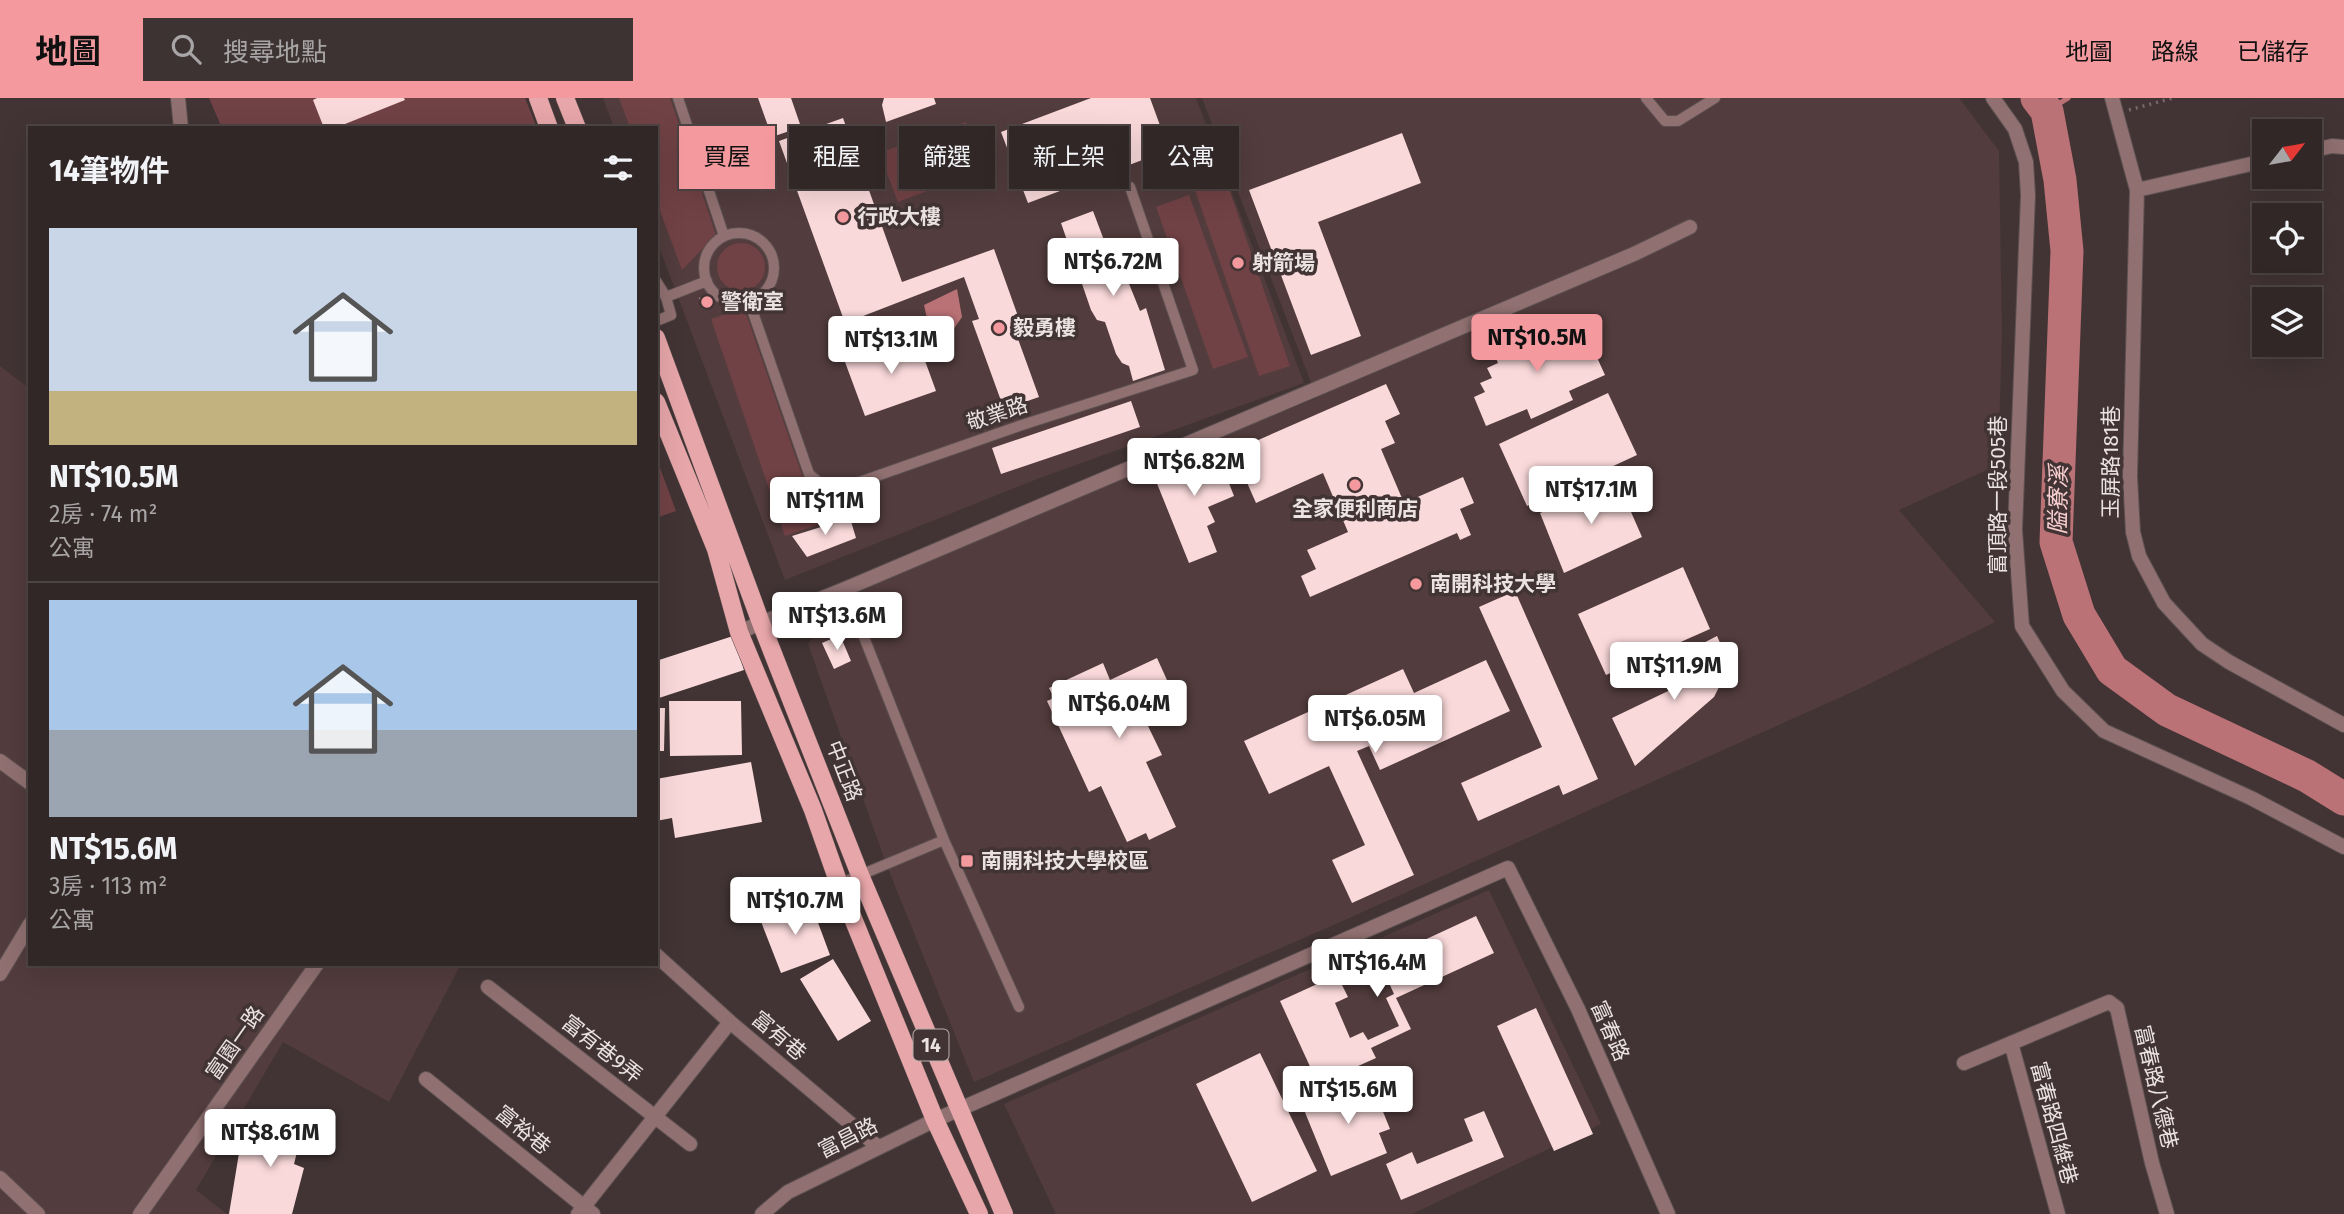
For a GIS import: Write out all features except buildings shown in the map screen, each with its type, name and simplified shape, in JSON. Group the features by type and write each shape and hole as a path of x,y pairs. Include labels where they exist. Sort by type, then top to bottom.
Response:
{"main road":[{"path":"538,98 548,126"},
{"path":"565,98 576,126"},
{"name":"中正路","path":"658,343 761,623 860,874 1004,1214"},
{"name":"中正路","path":"658,407 716,548 739,632 813,810 839,884 935,1120 979,1214"}],"street":[{"path":"178,98 181,126"},
{"name":"富頂路一段505巷","path":"1993,98 2015,129 2026,162 2028,195 2015,530 2022,625 2063,691 2104,731 2250,798 2344,847"},
{"name":"玉屏路181巷","path":"2112,98 2137,190 2130,476 2133,532 2139,556 2164,604 2202,644 2229,662 2344,725"},
{"path":"2322,148 2344,147"},
{"path":"2137,190 2252,164"},
{"path":"739,632 1634,254 1690,227"},
{"path":"0,761 28,782"},
{"name":"富昌路","path":"762,1214 788,1192 877,1146 1508,868"},
{"name":"富春路","path":"1508,868 1578,1009 1668,1214"},
{"path":"0,974 28,927"},
{"name":"富有巷","path":"658,957 730,1022 877,1146"},
{"name":"富園一路","path":"140,1214 316,966"},
{"name":"富有巷9弄","path":"488,987 690,1144"},
{"name":"富春路八德巷","path":"1964,1063 2109,1002 2117,1008 2152,1163 2168,1214"},
{"path":"585,1211 730,1022"},
{"name":"富春路四維巷","path":"2011,1043 2058,1214"},
{"name":"富裕巷","path":"426,1079 585,1211"},
{"path":"0,1178 38,1214"}],"lane":[{"path":"678,98 724,236"},
{"path":"1646,98 1665,121 1678,121 1714,98"},
{"name":"敬業路","path":"749,301 809,474 831,492 1022,425 1194,370 1130,187"},
{"path":"734,233 755,237 765,244 771,254 773,277 768,288 749,301 725,300 715,293 707,281 705,262 708,251 724,236 734,233"},
{"path":"666,297 707,281"},
{"path":"658,284 666,297 671,315 658,320"},
{"path":"845,589 944,839 1019,1007"},
{"path":"839,884 944,839"}],"path":[{"path":"2117,113 2173,98"}],"shaded area":[{"path":"209,98 525,98 536,126 221,126"},
{"path":"603,98 1196,98 1207,126 1143,126 1143,189 1230,189 1304,383 1037,479 785,580 658,244 658,126 613,126"},
{"path":"619,98 670,98 679,126 679,189 701,189 716,235 682,270 658,205 658,126 629,126"},
{"name":"南開科技大學","path":"1202,98 1959,98 1999,151 2002,335 1998,465 1899,510 1995,622 1861,688 1338,923 974,1082 887,866 808,644 830,609 908,559 1317,398 1237,189 1239,189 1239,126 1213,126"},
{"path":"899,146 899,189 933,189 898,202 885,168 885,151"},
{"name":"射箭場","path":"1195,189 1229,189 1290,366 1259,376"},
{"path":"1189,195 1248,357 1213,369 1156,207"},
{"path":"741,243 758,250 765,267 758,284 741,291 724,284 717,267 724,250"},
{"path":"957,289 962,317 949,336 928,323 924,305"},
{"path":"744,308 802,475 833,504 838,518 785,536 711,319"},
{"path":"0,366 28,387 28,966 460,966 389,1102 283,1042 196,1190 227,1214 0,1214"},
{"path":"658,462 676,511 658,517"},
{"path":"1489,890 1601,1124 1412,1214 1056,1214 1004,1104"}],"waterway":[{"name":"隘寮溪","path":"2037,98 2047,111 2060,180 2067,251 2056,542 2079,615 2112,670 2167,710 2307,776 2344,799"},
{"path":"2047,111 2068,98"}],"place":[{"name":"行政大樓","path":"843,217"},
{"name":"射箭場","path":"1238,263"},
{"name":"警衛室","path":"707,302"},
{"name":"毅勇樓","path":"999,328"},
{"name":"全家便利商店","path":"1355,485"},
{"name":"南開科技大學","path":"1416,584"},
{"name":"南開科技大學校區","path":"967,861"}]}
